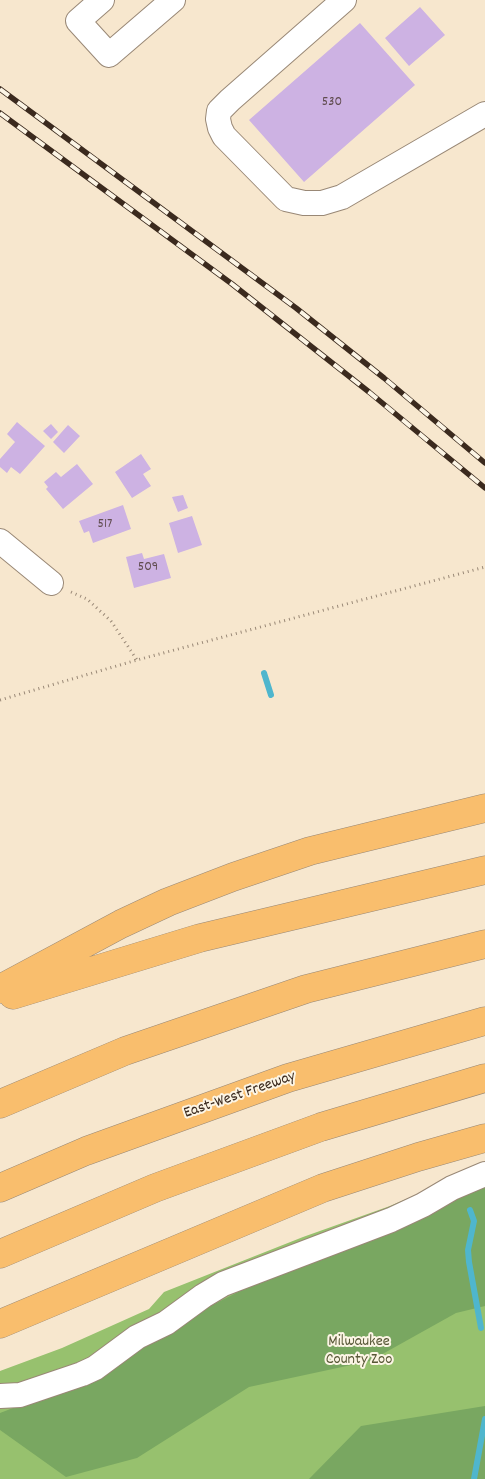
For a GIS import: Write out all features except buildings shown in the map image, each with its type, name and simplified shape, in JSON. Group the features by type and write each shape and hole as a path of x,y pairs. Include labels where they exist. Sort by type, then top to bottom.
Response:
{"highway":[{"path":"0,989 121,924 168,902 233,877 286,858 326,847 485,808"},
{"path":"0,999 200,938 485,870"},
{"path":"0,1104 125,1051 306,989 485,944"},
{"name":"East-West Freeway","path":"0,1188 86,1151 288,1078 485,1021"},
{"path":"0,1254 155,1188 321,1127 485,1078"},
{"path":"439,1092 485,1089"},
{"path":"0,1324 324,1188 418,1157 485,1138"}],"street":[{"path":"102,0 78,20 109,56 173,0"},
{"path":"344,0 219,111 218,119 224,136 286,200 322,203 342,197 485,114"},
{"path":"0,541 51,583"},
{"path":"0,1396 24,1394 82,1374 94,1368 131,1341 166,1323 203,1296 231,1280 391,1220 423,1205 452,1188 485,1174"}],"path":[{"path":"0,700 137,660 485,567"},
{"path":"51,583 87,599 111,621 137,660"}],"green space":[{"name":"Milwaukee County Zoo","path":"485,1165 485,1479 0,1479 0,1371 62,1348 149,1309 164,1292 303,1237 390,1206"},
{"path":"485,1185 485,1306 456,1313 370,1361 249,1387 137,1458 66,1477 0,1430 0,1413 104,1373 183,1320 287,1267"},
{"path":"485,1406 485,1479 309,1479 361,1426"}],"waterway":[{"path":"264,673 271,695"},
{"path":"470,1210 474,1221 468,1250 469,1262 481,1328"},
{"path":"474,1479 485,1419"}],"railway":[{"path":"0,89 296,308 384,378 485,463"},
{"path":"0,113 232,284 369,392 485,488"}]}
